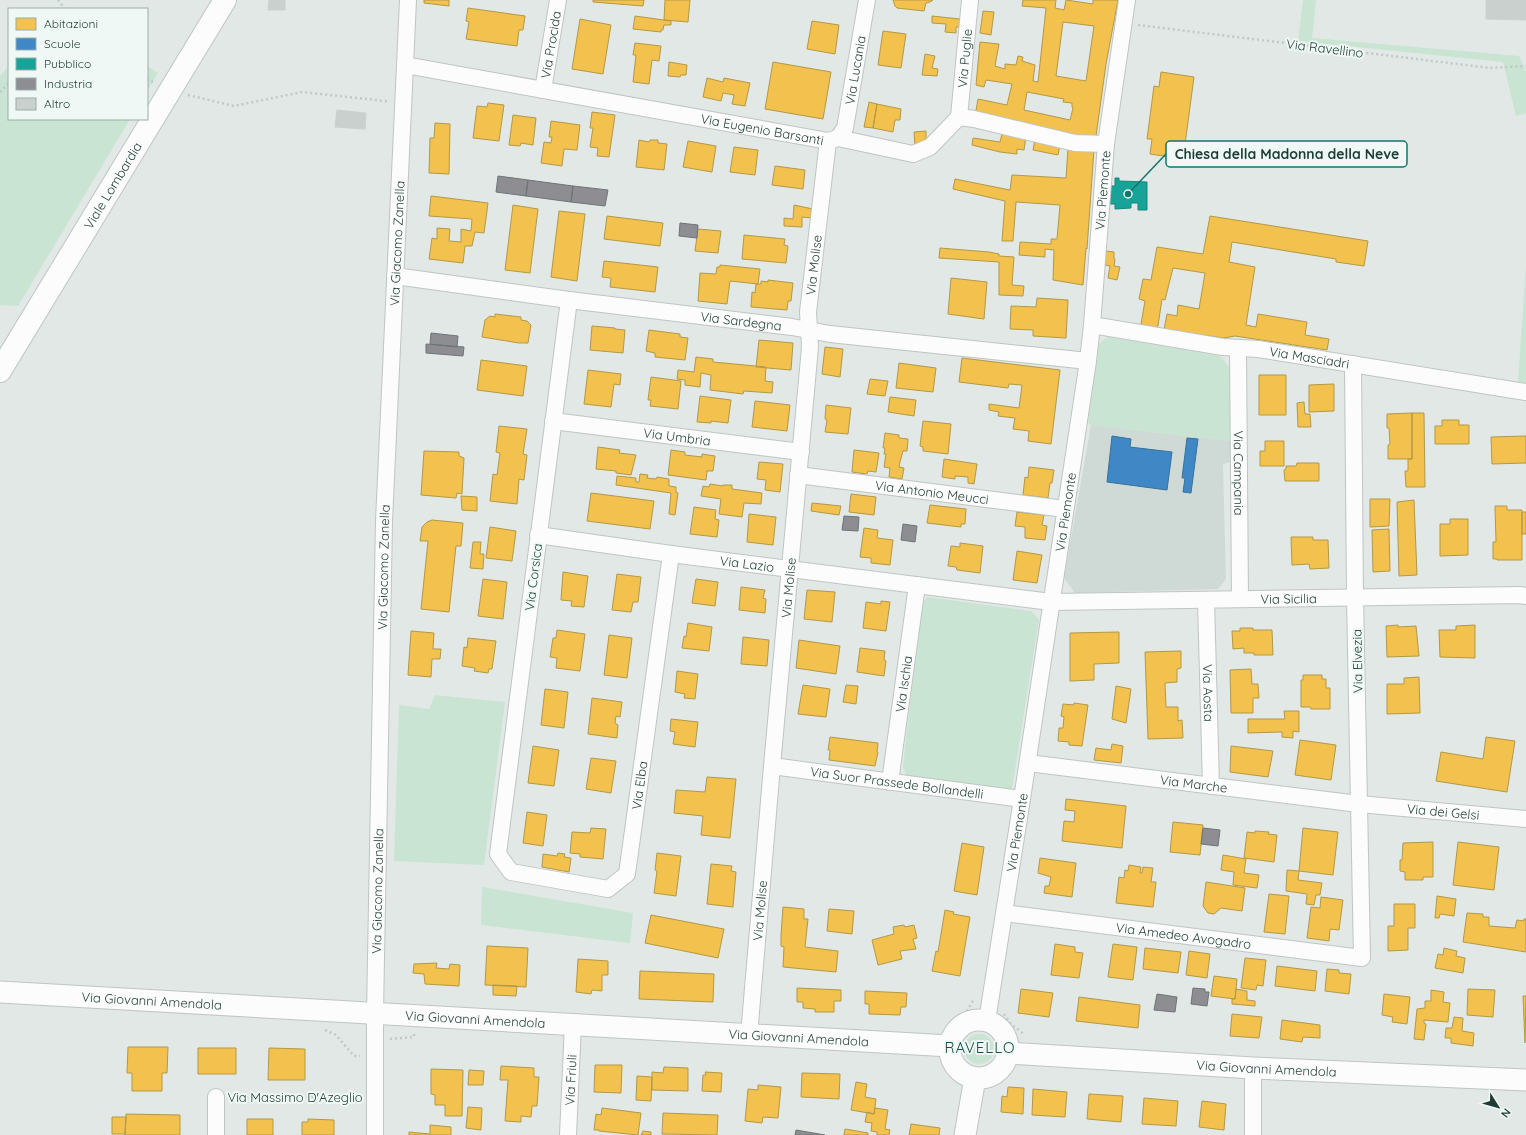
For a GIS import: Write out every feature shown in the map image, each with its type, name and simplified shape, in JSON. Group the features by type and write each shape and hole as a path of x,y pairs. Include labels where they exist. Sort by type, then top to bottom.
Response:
{"main road":[{"name":"Viale Lombardia","path":"0,371 225,0"}],"street":[{"name":"Via Giacomo Zanella","path":"375,1135 375,1013 384,521 408,0"},
{"name":"Via Procida","path":"543,90 558,0"},
{"name":"Via Lucania","path":"833,139 845,128 867,0"},
{"name":"Via Puglie","path":"959,117 970,0"},
{"name":"Via Piemonte","path":"987,1021 1028,763 1088,361 1106,144 1127,0"},
{"name":"Via Eugenio Barsanti","path":"405,64 543,90 913,154 930,147 959,117"},
{"path":"959,117 974,119 1075,143 1106,144"},
{"name":"Via Molise","path":"749,1035 810,347 808,312 833,139"},
{"name":"Via Sardegna","path":"395,276 830,334 1088,361"},
{"name":"Via Corsica","path":"498,854 569,300"},
{"name":"Via Masciadri","path":"1092,325 1223,347 1258,349 1526,392"},
{"name":"Via Campania","path":"1238,348 1240,599"},
{"name":"Via Elvezia","path":"1353,364 1355,597 1362,958"},
{"name":"Via Umbria","path":"553,421 800,452"},
{"name":"Via Antonio Meucci","path":"798,475 1065,509"},
{"name":"Via Lazio","path":"538,535 671,554 1051,602"},
{"name":"Via Elba","path":"498,854 512,872 608,888 627,874 671,554"},
{"name":"Via Ischia","path":"890,782 916,585"},
{"name":"Via Sicilia","path":"1051,602 1526,596"},
{"name":"Via Aosta","path":"1206,600 1211,786"},
{"name":"Via Marche","path":"1028,763 1359,804"},
{"name":"Via Suor Prassede Bollandelli","path":"772,766 1022,799"},
{"name":"Via dei Gelsi","path":"1359,804 1526,820"},
{"name":"Via Amedeo Avogadro","path":"1004,914 1362,958"},
{"name":"Via Giovanni Amendola","path":"0,992 950,1046"},
{"path":"974,1020 987,1021 996,1025 1008,1042 1008,1053 1004,1064 997,1072 987,1077 975,1078 964,1075 956,1067 951,1057 950,1046 954,1034 963,1025 974,1020"},
{"name":"Via Friuli","path":"568,1135 573,1024"},
{"name":"Via Giovanni Amendola","path":"1008,1053 1253,1068 1526,1080"},
{"path":"1253,1068 1253,1135"},
{"path":"965,1135 975,1078"},
{"path":"216,1097 216,1135"}],"path":[{"path":"58,0 64,8"},
{"name":"Via Ravellino","path":"1124,23 1490,68 1526,66"},
{"path":"0,92 8,84"},
{"path":"170,90 234,106 302,92 385,101 403,108"},
{"name":"Via Massimo D'Azeglio","path":"216,1097 375,1098"}],"shaded area":[{"path":"1091,425 1230,441 1230,462 1223,464 1226,579 1218,589 1075,593 1064,578"}],"green space":[{"path":"1303,0 1316,0 1312,38 1519,56 1526,72 1526,113 1516,116 1503,62 1298,41"},
{"path":"8,67 8,120 129,120 18,306 0,305 0,76"},
{"path":"148,67 158,73 148,89"},
{"path":"1526,265 1526,383 1518,382"},
{"path":"1108,337 1220,356 1231,370 1230,441 1091,425 1088,422 1099,344"},
{"path":"927,597 1031,611 1039,619 1012,789 1006,791 907,778 903,766 921,606"},
{"path":"435,695 505,702 484,865 394,861 399,705 429,709"},
{"path":"482,887 633,913 630,943 481,925"},
{"path":"979,1034 990,1038 994,1049 990,1060 979,1064 968,1060 964,1049 968,1038"}],"building: Abitazioni":[{"path":"424,0 449,0 449,6 424,3"},
{"path":"593,0 644,0 643,6 593,2"},
{"path":"665,0 690,0 688,22 664,20"},
{"path":"893,0 933,0 926,3 924,11 897,8"},
{"path":"1023,0 1056,0 1055,8 1064,10 1066,0 1093,4 1093,0 1118,0 1106,64 1096,136 1082,139 975,116 978,99 1007,105 1012,84 986,80 984,87 976,85 980,42 999,44 995,66 1005,69 1005,64 1016,65 1018,56 1023,57 1022,61 1035,65 1033,81 1038,82 1046,8 1022,6","holes":["1063,22 1094,26 1086,81 1056,76","1027,92 1064,99 1063,102 1072,103 1073,108 1070,120 1024,110"]},
{"path":"468,8 525,16 523,30 519,30 517,46 466,39 469,22 466,21"},
{"path":"983,11 994,12 991,35 980,33"},
{"path":"635,16 671,21 671,25 664,25 661,32 633,29"},
{"path":"932,16 960,19 959,27 956,27 956,33 945,32 946,24 932,23"},
{"path":"580,19 611,25 603,74 572,69"},
{"path":"812,21 839,25 835,54 807,49"},
{"path":"883,31 906,34 901,68 878,65"},
{"path":"635,43 661,46 659,61 652,60 649,84 633,82 636,55 633,55"},
{"path":"925,54 935,56 932,68 938,69 937,76 922,75"},
{"path":"669,62 687,65 686,75 681,75 680,77 668,76"},
{"path":"773,62 831,72 823,119 765,109"},
{"path":"1161,72 1194,77 1183,159 1150,154 1152,139 1147,139 1154,86 1159,87"},
{"path":"707,78 723,82 724,78 750,83 745,106 732,104 734,95 723,93 721,101 703,97"},
{"path":"869,102 877,104 873,128 864,127"},
{"path":"488,103 504,105 499,141 473,138 477,106 487,107"},
{"path":"877,104 901,109 900,120 895,120 893,132 873,128"},
{"path":"592,112 615,115 609,157 597,156 598,148 590,147 593,128 590,128"},
{"path":"513,115 536,118 533,145 521,143 520,146 509,145"},
{"path":"551,121 580,125 577,150 564,149 562,166 541,163 544,142 551,143 552,137 549,137"},
{"path":"435,123 450,124 449,174 429,173 430,138 434,138"},
{"path":"1003,130 1026,136 1024,150 1017,149 1017,154 1000,152 972,145 973,138 1000,142"},
{"path":"926,131 926,142 915,147 914,132"},
{"path":"1035,139 1060,145 1058,155 1033,150"},
{"path":"639,140 649,142 650,140 658,140 658,143 667,144 664,170 636,167"},
{"path":"688,141 716,146 712,172 683,167"},
{"path":"734,147 758,150 755,175 730,172"},
{"path":"1068,148 1094,149 1083,285 1053,280 1054,250 1045,249 1045,257 1019,255 1020,242 1051,244 1051,239 1057,239 1060,205 1016,202 1013,241 1002,241 1005,201 953,189 955,179 1010,190 1012,175 1066,178"},
{"path":"775,166 805,170 803,189 772,185"},
{"path":"431,196 488,203 484,233 475,232 472,246 465,246 463,263 429,259 432,238 437,239 437,228 450,229 449,241 461,242 461,229 471,231 472,219 429,216"},
{"path":"513,205 538,209 530,273 505,270"},
{"path":"794,205 813,209 812,218 802,217 802,227 784,226 784,218 793,219"},
{"path":"559,211 585,214 577,281 551,277"},
{"path":"607,216 663,223 660,246 604,239"},
{"path":"1210,216 1368,241 1364,266 1336,262 1336,259 1232,242 1229,262 1255,267 1246,325 1256,327 1258,314 1307,322 1305,335 1329,339 1327,350 1235,336 1224,338 1164,330 1167,314 1177,316 1178,305 1199,309 1205,273 1173,268 1165,300 1162,299 1158,326 1156,328 1142,326 1141,324 1145,301 1139,299 1143,279 1151,280 1157,247 1203,254"},
{"path":"698,229 721,231 718,253 695,251"},
{"path":"744,235 785,239 784,245 788,246 786,263 742,259"},
{"path":"940,248 989,252 999,254 999,256 1014,257 1012,285 1024,286 1023,296 999,295 999,262 939,258"},
{"path":"1106,251 1114,252 1114,266 1120,267 1117,280 1108,278 1110,266 1105,265"},
{"path":"604,261 658,267 655,292 610,287 611,278 602,277"},
{"path":"720,265 760,269 758,284 730,281 727,304 698,301 700,273 716,274 717,267 720,267"},
{"path":"951,278 987,282 984,319 948,314"},
{"path":"768,280 793,283 791,301 788,301 787,310 751,307 752,292 755,293 756,284 761,284 761,281 768,282"},
{"path":"1037,298 1068,300 1066,338 1033,336 1033,330 1010,329 1011,306 1036,307"},
{"path":"495,314 521,317 521,320 527,321 531,325 528,343 482,337 485,320 490,316 495,317"},
{"path":"592,326 625,330 623,353 590,350"},
{"path":"649,330 680,334 680,337 688,338 685,360 655,357 655,353 646,351"},
{"path":"759,340 793,343 791,370 756,367"},
{"path":"825,347 843,349 840,377 822,374"},
{"path":"696,357 713,359 713,362 766,367 765,381 773,382 772,393 744,391 743,394 710,390 711,375 701,373 700,387 685,385 685,380 677,379 678,370 694,372"},
{"path":"962,358 1060,370 1051,444 1028,441 1029,431 1013,429 1015,418 998,416 999,412 989,410 989,404 1019,408 1022,385 1009,384 1008,388 959,382"},
{"path":"481,360 527,366 523,396 477,390"},
{"path":"899,363 936,368 933,392 896,388"},
{"path":"588,370 621,374 620,385 614,384 611,407 584,404"},
{"path":"1259,375 1286,375 1286,415 1259,415"},
{"path":"651,377 681,381 678,409 650,406 651,400 648,400"},
{"path":"870,379 888,381 885,396 867,394"},
{"path":"1334,384 1334,411 1309,412 1309,385"},
{"path":"700,396 731,400 728,423 711,421 711,423 697,422"},
{"path":"890,397 916,400 914,416 888,412"},
{"path":"755,401 790,405 787,431 752,427"},
{"path":"1304,402 1305,414 1310,414 1311,427 1298,427 1297,403"},
{"path":"826,405 851,408 848,434 825,432 827,420 825,419"},
{"path":"1412,413 1412,459 1388,459 1388,445 1390,444 1389,428 1387,428 1387,414"},
{"path":"1412,413 1424,413 1425,487 1406,487 1405,471 1408,471 1408,459 1412,459"},
{"path":"1442,420 1459,420 1459,425 1469,425 1469,444 1435,444 1435,426 1442,426"},
{"path":"923,421 951,424 948,454 923,451 923,447 920,446"},
{"path":"499,426 527,429 523,454 527,455 524,480 519,479 517,504 490,501 493,474 497,475 500,453 496,452"},
{"path":"885,433 899,435 899,438 908,439 907,451 903,451 899,467 904,468 902,479 889,477 890,468 884,467 886,454 884,454 885,448 883,448"},
{"path":"1526,436 1526,463 1492,464 1491,437"},
{"path":"1265,441 1284,441 1284,466 1260,466 1260,451 1265,451"},
{"path":"598,447 620,450 619,453 636,455 631,475 616,473 616,471 596,469"},
{"path":"671,450 685,452 685,455 702,457 702,454 715,456 713,471 707,471 706,480 668,475"},
{"path":"854,450 879,453 876,472 868,471 867,474 852,472"},
{"path":"424,451 459,452 459,456 464,458 462,494 457,493 456,498 421,495"},
{"path":"944,459 977,464 974,484 968,483 968,477 955,476 955,479 942,477"},
{"path":"759,462 783,464 780,492 765,490 766,480 757,479"},
{"path":"1297,463 1319,463 1319,481 1285,481 1284,470 1286,469 1286,466 1296,466"},
{"path":"1029,467 1054,470 1048,498 1023,495 1025,477 1028,478"},
{"path":"640,474 648,475 647,478 656,479 657,477 669,479 669,486 676,487 676,492 678,493 675,515 669,514 671,493 616,485 617,476 636,478 636,482 639,482"},
{"path":"710,484 723,486 732,485 732,489 762,493 761,504 744,503 742,517 719,514 721,499 701,496 703,486 709,487"},
{"path":"591,493 654,501 650,529 587,521"},
{"path":"851,494 876,497 874,515 849,512"},
{"path":"461,496 477,497 477,511 462,510"},
{"path":"1370,499 1390,499 1389,526 1370,527"},
{"path":"1414,500 1417,575 1399,576 1397,502"},
{"path":"812,503 841,506 839,515 811,511"},
{"path":"930,505 966,509 965,524 961,524 961,527 927,523"},
{"path":"1495,506 1507,506 1507,510 1522,510 1522,560 1493,559 1493,542 1496,542"},
{"path":"694,507 716,510 715,519 719,520 717,537 690,534"},
{"path":"1017,512 1044,515 1042,525 1047,526 1045,540 1025,538 1025,527 1015,526"},
{"path":"1522,512 1526,512 1526,534 1522,534"},
{"path":"749,514 776,517 773,545 747,542"},
{"path":"1450,519 1468,519 1468,555 1440,556 1440,524 1450,524"},
{"path":"432,520 463,523 461,546 456,546 449,612 421,609 428,541 420,541 422,527 427,522"},
{"path":"490,527 516,531 512,561 486,558"},
{"path":"864,528 878,530 877,538 893,540 890,565 871,563 871,558 860,557"},
{"path":"1389,529 1390,571 1373,572 1372,530"},
{"path":"1291,537 1313,537 1313,540 1328,540 1329,568 1310,569 1309,564 1292,565"},
{"path":"473,542 481,542 480,554 484,554 483,569 470,568"},
{"path":"960,543 983,546 980,573 957,570 956,567 948,566 951,546 960,547"},
{"path":"1017,551 1042,555 1037,583 1013,580"},
{"path":"563,572 588,576 584,607 571,606 572,601 561,600"},
{"path":"617,574 641,577 638,602 633,602 631,612 612,610"},
{"path":"483,579 507,582 503,619 478,616"},
{"path":"696,579 718,582 715,606 692,603"},
{"path":"741,587 765,590 763,598 766,599 765,613 739,610"},
{"path":"807,590 835,592 832,622 804,619"},
{"path":"881,601 890,602 886,631 863,628 866,602 881,604"},
{"path":"688,623 712,627 709,651 682,648 684,636 686,637"},
{"path":"1398,625 1398,627 1416,626 1419,656 1387,657 1386,626"},
{"path":"1475,625 1475,658 1440,657 1439,630 1456,630 1456,626"},
{"path":"1240,628 1272,630 1273,655 1254,655 1254,653 1244,653 1244,648 1233,649 1232,631 1240,631"},
{"path":"557,630 585,634 580,671 556,668 557,658 550,657 553,638 556,638"},
{"path":"411,631 434,633 433,649 441,649 440,659 432,659 431,677 408,675"},
{"path":"1119,632 1119,663 1094,664 1094,680 1070,681 1070,633"},
{"path":"609,635 632,638 627,678 604,675"},
{"path":"743,637 769,640 767,666 741,664"},
{"path":"468,638 496,641 492,669 489,669 488,673 474,671 475,668 462,666 464,647 467,648"},
{"path":"799,640 840,646 836,674 796,668"},
{"path":"860,648 885,651 884,660 886,661 884,676 857,672"},
{"path":"1181,651 1181,668 1177,669 1177,682 1165,683 1166,707 1178,707 1178,721 1182,720 1183,738 1148,739 1145,652"},
{"path":"1251,669 1252,684 1258,684 1259,698 1253,698 1253,713 1231,713 1230,670"},
{"path":"677,671 698,674 695,699 684,698 685,694 675,692"},
{"path":"1303,675 1322,675 1322,679 1326,679 1326,688 1330,688 1330,709 1311,709 1310,707 1301,707 1301,680 1303,680"},
{"path":"1419,677 1420,713 1387,714 1387,684 1404,684 1404,678"},
{"path":"803,685 830,689 826,717 798,714"},
{"path":"846,685 858,686 856,704 843,702"},
{"path":"1116,686 1131,689 1126,723 1112,719"},
{"path":"545,689 568,692 564,728 541,725"},
{"path":"592,698 622,702 620,717 616,716 615,723 618,725 617,738 588,734"},
{"path":"1074,703 1088,705 1082,746 1069,745 1069,742 1058,741 1059,728 1063,728 1064,717 1061,716 1063,704 1074,705"},
{"path":"1284,711 1299,711 1299,732 1293,731 1293,738 1282,737 1282,732 1248,733 1248,719 1285,719"},
{"path":"671,719 698,722 695,747 673,744 675,732 670,731"},
{"path":"830,737 878,743 875,766 829,760 830,750 828,750"},
{"path":"1486,737 1515,741 1507,792 1436,781 1441,752 1483,759"},
{"path":"1300,740 1336,745 1331,780 1295,775"},
{"path":"1112,744 1123,746 1121,763 1094,760 1096,748 1111,750"},
{"path":"533,746 559,750 554,786 528,783"},
{"path":"1231,746 1273,751 1268,777 1230,772"},
{"path":"591,758 616,761 611,793 586,789"},
{"path":"707,777 736,779 730,838 701,835 703,816 674,813 676,790 705,792"},
{"path":"1066,799 1126,806 1122,848 1062,841 1064,821 1074,822 1075,811 1065,810"},
{"path":"527,812 547,815 543,846 523,843"},
{"path":"1173,822 1203,825 1200,855 1170,852"},
{"path":"591,828 606,829 603,859 580,857 580,854 570,853 572,832 590,833"},
{"path":"1303,828 1338,832 1333,875 1299,871"},
{"path":"1255,831 1269,832 1268,834 1277,835 1274,862 1244,858 1247,832 1255,833"},
{"path":"1433,842 1433,877 1423,877 1423,880 1405,880 1405,872 1400,871 1403,843"},
{"path":"1458,842 1499,847 1494,890 1453,885"},
{"path":"962,843 984,847 977,895 954,891"},
{"path":"558,853 565,854 564,857 571,858 569,872 542,867 543,854 557,856"},
{"path":"657,853 681,856 676,896 654,893 657,871 655,870"},
{"path":"1223,855 1246,859 1244,873 1259,875 1257,888 1233,885 1234,872 1221,870"},
{"path":"1040,858 1076,863 1072,897 1044,893 1045,886 1049,886 1051,877 1038,873"},
{"path":"711,864 732,866 731,871 736,872 733,907 707,904"},
{"path":"1129,865 1141,867 1140,873 1142,873 1143,867 1153,868 1151,882 1156,882 1153,907 1116,903 1119,877 1124,878 1125,870 1128,871"},
{"path":"1287,870 1299,871 1298,880 1322,883 1320,895 1316,895 1314,905 1306,904 1307,894 1286,891"},
{"path":"1206,882 1245,888 1242,911 1221,908 1214,914 1208,913 1203,906"},
{"path":"1269,894 1289,896 1285,934 1264,932"},
{"path":"1437,896 1456,899 1454,916 1440,914 1439,918 1435,918"},
{"path":"1321,897 1343,900 1339,930 1330,929 1329,941 1307,938 1311,907 1320,908"},
{"path":"1394,904 1415,904 1415,928 1408,928 1408,950 1388,951 1388,926 1394,926"},
{"path":"783,907 804,909 804,919 808,919 805,947 838,951 836,972 783,967 784,947 781,946 781,935"},
{"path":"829,909 854,911 852,934 827,931"},
{"path":"945,910 954,912 953,914 970,917 960,976 932,971 936,951 938,952"},
{"path":"1467,913 1483,914 1483,917 1489,917 1489,926 1515,928 1517,920 1524,921 1524,919 1526,919 1526,952 1463,942"},
{"path":"651,915 724,929 718,958 645,943"},
{"path":"904,925 905,927 914,925 917,938 913,939 916,949 900,951 902,959 878,965 872,940 894,934 893,927"},
{"path":"1055,944 1075,947 1075,952 1083,953 1079,978 1051,975"},
{"path":"1113,944 1137,947 1133,980 1108,977"},
{"path":"487,946 528,948 526,987 485,985"},
{"path":"1145,948 1181,952 1178,973 1143,969"},
{"path":"1444,948 1457,951 1456,956 1465,958 1463,973 1435,968 1438,954 1443,955"},
{"path":"1189,951 1210,954 1207,978 1186,975"},
{"path":"1245,958 1266,960 1263,986 1257,985 1256,990 1241,988"},
{"path":"578,959 608,961 608,975 602,975 602,991 592,990 591,994 576,992"},
{"path":"437,963 436,968 449,969 450,964 460,965 459,986 425,984 424,974 413,973 414,964"},
{"path":"1277,966 1317,971 1315,991 1275,986"},
{"path":"1327,969 1339,970 1339,973 1351,974 1349,994 1325,991"},
{"path":"640,971 714,974 713,1002 639,999"},
{"path":"1214,976 1237,979 1235,999 1211,996"},
{"path":"493,985 517,986 516,996 493,995"},
{"path":"797,988 841,990 841,1001 834,1001 834,1012 815,1012 815,1009 803,1008 803,1002 797,1002"},
{"path":"1021,989 1053,993 1049,1017 1018,1013"},
{"path":"1236,989 1247,991 1247,1000 1255,1001 1255,1006 1232,1004 1232,999 1235,999"},
{"path":"1468,989 1495,990 1493,1017 1467,1015"},
{"path":"1431,990 1444,992 1443,1002 1450,1003 1448,1022 1424,1020 1424,1023 1426,1024 1424,1040 1414,1039 1417,1009 1425,1008 1425,1001 1431,1001"},
{"path":"865,991 907,993 906,1007 901,1007 900,1015 869,1014 869,1004 865,1004"},
{"path":"1384,994 1410,997 1407,1024 1392,1022 1393,1017 1382,1015"},
{"path":"1523,996 1526,996 1525,1043"},
{"path":"1079,997 1140,1005 1138,1028 1076,1021"},
{"path":"1232,1014 1262,1017 1259,1038 1230,1036"},
{"path":"1454,1017 1463,1018 1462,1031 1474,1033 1473,1046 1451,1043 1451,1038 1445,1038 1446,1028 1452,1028"},
{"path":"1282,1020 1320,1025 1320,1038 1303,1037 1302,1042 1280,1039"},
{"path":"128,1047 168,1047 167,1073 162,1073 162,1091 132,1091 132,1073 127,1073"},
{"path":"198,1048 236,1048 236,1074 198,1074"},
{"path":"269,1048 305,1049 305,1080 268,1080"},
{"path":"595,1065 622,1065 621,1093 594,1092"},
{"path":"501,1066 534,1068 534,1077 539,1077 537,1106 532,1106 531,1117 521,1116 521,1122 505,1121 508,1080 500,1080"},
{"path":"664,1067 688,1068 688,1091 652,1090 652,1072 663,1073"},
{"path":"431,1069 463,1070 462,1116 445,1116 445,1105 435,1105 435,1095 431,1094"},
{"path":"469,1070 484,1071 483,1085 468,1085"},
{"path":"705,1072 722,1073 721,1092 702,1091 703,1075 706,1075"},
{"path":"802,1073 840,1074 839,1099 801,1097"},
{"path":"637,1076 652,1077 651,1101 636,1100"},
{"path":"856,1082 867,1084 865,1097 876,1099 874,1114 851,1110"},
{"path":"758,1085 781,1087 778,1118 763,1117 762,1123 745,1121 748,1089 758,1090"},
{"path":"1008,1087 1024,1088 1023,1114 1001,1112 1002,1096 1007,1097"},
{"path":"1033,1089 1067,1092 1065,1117 1032,1115"},
{"path":"1089,1094 1123,1096 1121,1122 1087,1119"},
{"path":"1144,1098 1178,1101 1176,1126 1142,1124"},
{"path":"1202,1101 1226,1104 1224,1130 1199,1127"},
{"path":"468,1107 482,1108 481,1130 466,1128"},
{"path":"602,1108 641,1113 638,1135 594,1130 596,1114 601,1115"},
{"path":"875,1108 888,1110 885,1129 890,1130 889,1135 877,1135 877,1132 871,1131 872,1123 865,1122 867,1112 874,1114"},
{"path":"663,1113 718,1115 717,1135 662,1134"},
{"path":"126,1114 180,1115 180,1135 125,1135"},
{"path":"112,1117 126,1117 125,1134 112,1134"},
{"path":"247,1119 273,1119 273,1135 247,1135"},
{"path":"308,1119 334,1120 334,1135 302,1135 302,1122 308,1122"},
{"path":"911,1124 940,1128 939,1135 909,1135"},
{"path":"430,1125 451,1127 451,1135 409,1135 409,1132 430,1134"},
{"path":"845,1129 868,1133 868,1135 844,1135"},
{"path":"643,1131 651,1132 651,1135 641,1135"}],"building: Scuole":[{"path":"1112,436 1131,439 1130,447 1172,452 1167,490 1107,482"},
{"path":"1187,438 1198,439 1191,493 1183,492 1185,478 1182,478"}],"building: Pubblico":[{"path":"1115,178 1119,178 1119,181 1147,182 1147,210 1138,210 1138,203 1131,203 1131,208 1115,209 1115,204 1110,204 1110,186 1115,186"}],"building: Industria":[{"path":"498,176 528,180 526,196 496,192"},
{"path":"528,180 573,186 571,202 526,196"},
{"path":"573,186 608,190 605,206 571,202"},
{"path":"680,223 698,225 697,238 679,236"},
{"path":"431,333 458,336 457,347 430,344"},
{"path":"426,344 464,347 463,356 426,353"},
{"path":"844,516 859,517 858,531 842,530"},
{"path":"903,524 917,526 915,542 901,540"},
{"path":"1203,828 1220,830 1218,846 1201,844"},
{"path":"1193,988 1205,989 1205,992 1209,992 1207,1006 1191,1004"},
{"path":"1157,994 1177,997 1175,1012 1154,1010"},
{"path":"796,1130 825,1135 795,1135"}],"building: Altro":[{"path":"269,0 285,0 285,10 268,10"},
{"path":"1486,0 1526,0 1526,20 1486,19"},
{"path":"337,110 366,113 365,129 335,127"}],"place":[{"name":"Chiesa della Madonna della Neve","path":"1128,194"}],"district":[{"name":"RAVELLO","path":"980,1048"}]}
